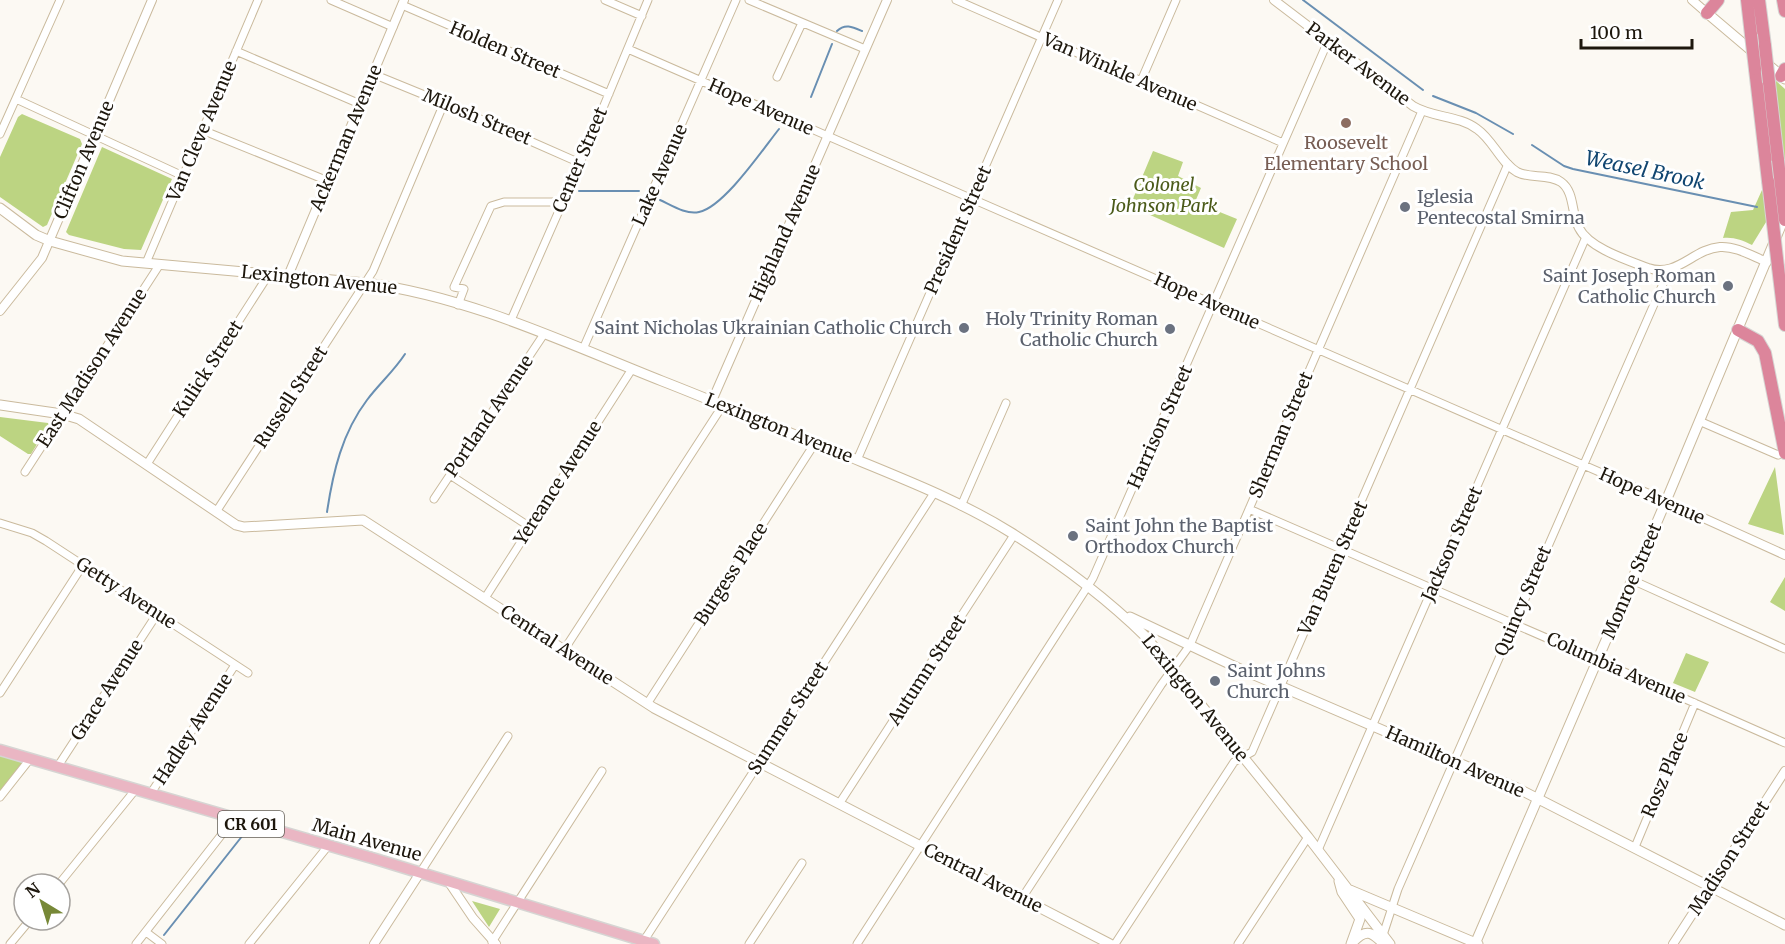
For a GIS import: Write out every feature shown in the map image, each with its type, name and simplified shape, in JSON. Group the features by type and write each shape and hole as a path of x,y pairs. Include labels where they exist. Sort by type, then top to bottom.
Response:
{"highway":[{"path":"1707,13 1718,0"},
{"path":"1747,0 1768,181 1773,265 1785,325"},
{"path":"1759,0 1785,218"},
{"path":"1783,0 1785,10"},
{"path":"1738,330 1758,341 1765,353 1782,454"}],"main road":[{"path":"1707,13 1784,75"},
{"name":"Lexington Avenue","path":"0,208 36,235 122,261 394,287 511,320 857,460 961,506 1014,535 1054,561 1146,636 1244,756 1390,944"},
{"name":"Monroe Street","path":"1476,944 1738,330 1773,265 1785,218"},
{"name":"Central Avenue","path":"0,405 79,418 216,512 244,528 363,520 647,704 1110,944"},
{"name":"Hamilton Avenue","path":"1119,612 1281,686 1539,798 1785,925"},
{"name":"Main Avenue","path":"0,750 448,881 647,943"},
{"path":"1338,879 1342,892 1360,920 1352,944"},
{"path":"1348,889 1476,944"},
{"path":"1352,944 1362,934 1367,933 1384,939"}],"street":[{"path":"0,134 60,0"},
{"name":"Clifton Avenue","path":"0,311 42,258 152,0"},
{"name":"Van Cleve Avenue","path":"146,263 258,0"},
{"path":"331,0 393,27"},
{"path":"605,0 642,16"},
{"name":"Center Street","path":"511,320 648,0"},
{"name":"Lake Avenue","path":"583,349 736,0"},
{"path":"749,0 865,50"},
{"name":"Highland Avenue","path":"712,401 887,0"},
{"name":"Van Winkle Avenue","path":"957,0 1283,143"},
{"name":"President Street","path":"857,460 1058,0"},
{"path":"1141,81 1176,0"},
{"name":"Parker Avenue","path":"1274,0 1405,101 1422,111 1460,121 1476,128 1488,139 1508,165 1523,175 1552,178 1566,187 1578,226 1586,237"},
{"path":"1692,0 1707,13"},
{"name":"Ackerman Avenue","path":"288,276 403,3"},
{"name":"Holden Street","path":"403,3 609,94"},
{"path":"777,77 802,23"},
{"name":"Harrison Street","path":"857,944 1088,588 1328,40"},
{"name":"Hope Avenue","path":"628,49 1785,555"},
{"path":"236,51 360,104"},
{"name":"Milosh Street","path":"373,74 444,102 580,162"},
{"path":"16,99 183,176"},
{"name":"Russell Street","path":"216,512 373,272 444,102"},
{"name":"Sherman Street","path":"1022,898 1161,685 1190,645 1422,111"},
{"path":"202,130 327,182"},
{"name":"Van Buren Street","path":"1115,944 1234,762 1252,752 1508,165"},
{"path":"458,304 464,289 454,287 491,206 504,202 563,202"},
{"path":"1586,237 1603,249 1654,270 1669,270 1717,247 1737,249 1773,265"},
{"name":"Jackson Street","path":"1318,850 1586,237"},
{"name":"East Madison Avenue","path":"25,472 160,264"},
{"name":"Quincy Street","path":"1384,939 1398,890 1669,270"},
{"name":"Kulick Street","path":"147,464 269,274"},
{"name":"Portland Avenue","path":"434,499 544,334"},
{"name":"Yereance Avenue","path":"484,598 632,369"},
{"path":"961,506 1006,403"},
{"path":"564,650 723,405"},
{"path":"1699,421 1782,454"},
{"name":"Burgess Place","path":"647,704 815,443"},
{"path":"450,475 530,527"},
{"name":"Summer Street","path":"647,943 759,762 934,493"},
{"name":"Columbia Avenue","path":"1249,509 1785,743"},
{"name":"Getty Avenue","path":"0,523 32,533 248,673"},
{"name":"Autumn Street","path":"839,804 1014,535"},
{"path":"0,693 83,565"},
{"path":"1632,580 1785,649"},
{"name":"Grace Avenue","path":"58,766 157,614"},
{"name":"Hadley Avenue","path":"151,793 235,665"},
{"name":"Rosz Place","path":"1635,847 1695,703"},
{"path":"374,944 508,736"},
{"path":"0,797 3,786 30,759"},
{"path":"448,881 493,943 603,771"},
{"name":"Madison Street","path":"1673,944 1785,771"},
{"name":"Hadley Avenue","path":"69,872 136,789"},
{"path":"136,944 226,829 231,818"},
{"path":"1238,944 1308,837"},
{"path":"249,944 328,846"},
{"path":"749,944 802,863"},
{"path":"10,944 20,932"},
{"path":"146,932 162,944"}],"green space":[{"path":"1774,79 1785,89 1785,191 1752,245 1738,239 1723,238 1731,212 1753,210 1780,150"},
{"path":"22,114 80,139 82,144 47,225 43,227 0,197 0,157 18,117"},
{"path":"102,147 172,179 141,250 124,249 69,235 66,232"},
{"name":"Colonel Johnson Park","path":"1153,151 1183,162 1178,176 1201,188 1195,202 1237,219 1224,248 1130,206"},
{"path":"0,417 48,423 49,425 31,454 28,454 0,436"},
{"path":"1775,467 1784,535 1748,524"},
{"path":"1785,577 1785,611 1770,602"},
{"path":"1686,653 1709,662 1695,692 1673,683"},
{"path":"0,750 30,759 0,797"},
{"path":"472,901 500,909 489,927"}],"waterway":[{"name":"Weasel Brook","path":"1303,0 1423,90"},
{"name":"Weasel Brook","path":"837,31 846,26 862,31"},
{"name":"Weasel Brook","path":"811,97 832,44"},
{"name":"Weasel Brook","path":"1433,96 1476,113 1513,134"},
{"name":"Weasel Brook","path":"660,200 694,213 709,208 731,189 779,129"},
{"name":"Weasel Brook","path":"1532,145 1564,166 1573,169 1757,207"},
{"name":"Weasel Brook","path":"579,191 639,191"},
{"name":"Weasel Brook","path":"327,512 340,453 351,426 367,400 405,354"},
{"name":"Weasel Brook","path":"164,935 243,835"}],"place":[{"name":"Roosevelt Elementary School","path":"1346,123"},
{"name":"Iglesia Pentecostal Smirna","path":"1405,207"},
{"name":"Saint Joseph Roman Catholic Church","path":"1728,286"},
{"name":"Saint Nicholas Ukrainian Catholic Church","path":"964,328"},
{"name":"Holy Trinity Roman Catholic Church","path":"1170,329"},
{"name":"Saint John the Baptist Orthodox Church","path":"1073,536"},
{"name":"Saint Johns Church","path":"1215,681"}]}
